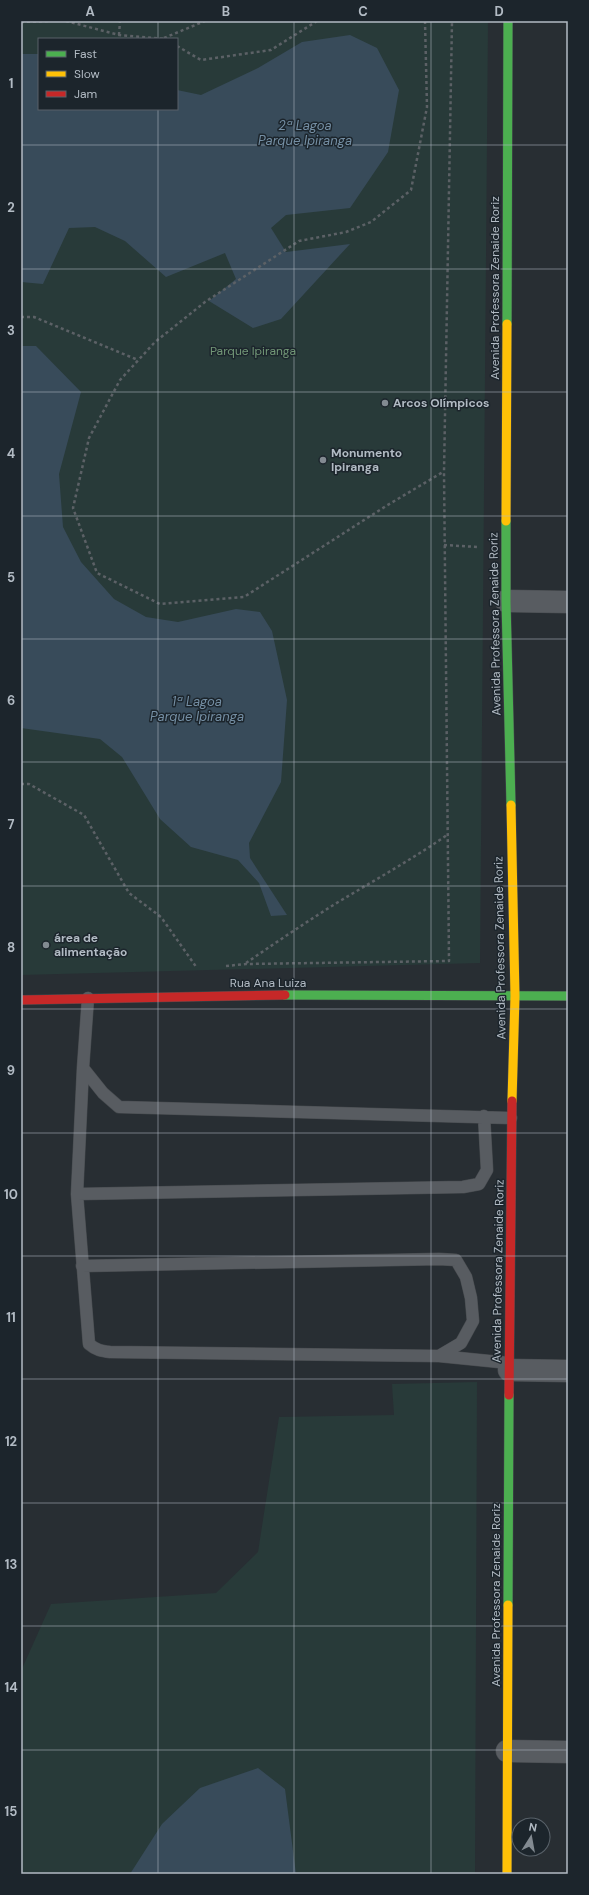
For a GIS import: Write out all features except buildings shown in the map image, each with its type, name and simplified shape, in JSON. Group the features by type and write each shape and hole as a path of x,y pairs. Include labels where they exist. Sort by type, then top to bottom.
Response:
{"street":[{"name":"Avenida Professora Zenaide Roriz","path":"507,1874 509,1366 512,1183 511,1118 515,996 506,601 508,21"},
{"path":"506,601 568,602"},
{"name":"Rua Ana Luiza","path":"21,1000 249,995 568,996"},
{"path":"509,1366 568,1371"},
{"path":"507,1751 568,1752"}],"lane":[{"path":"88,998 77,1194 89,1344 98,1351 110,1352 439,1356 509,1366"},
{"path":"83,1068 102,1093 119,1107 484,1116 511,1118"},
{"path":"77,1194 463,1188 479,1184 487,1170 484,1116"},
{"path":"82,1266 439,1259 456,1260 466,1277 471,1298 473,1321 461,1343 439,1356"}],"path":[{"path":"21,22 51,21"},
{"path":"66,21 119,35 165,38 205,21"},
{"path":"119,35 120,21"},
{"path":"178,47 201,60 271,50 317,21"},
{"path":"425,21 427,107 411,190 371,222 346,232 299,241 205,302 155,342 120,380 89,438 73,508 97,573 160,604 244,597 386,506 444,472"},
{"path":"225,966 246,964 449,961 444,472 452,21"},
{"path":"21,317 34,316 138,360"},
{"path":"444,545 506,549"},
{"path":"21,784 29,784 84,815 129,893 161,917 197,969 204,968"},
{"path":"246,964 325,911 407,863 447,836"}],"green space":[{"name":"Parque Ipiranga","path":"21,21 488,21 480,963 21,975"},
{"path":"477,1382 475,1874 21,1874 21,1671 51,1604 216,1593 258,1552 279,1417 394,1415 392,1384"}],"water":[{"name":"2ª Lagoa Parque Ipiranga","path":"350,35 377,48 399,90 388,152 350,208 286,215 271,228 286,252 350,244 281,319 253,328 209,301 236,279 225,253 166,277 125,241 95,227 69,228 43,284 21,282 21,54 38,54 38,110 178,110 178,90 201,95 258,68 302,42"},
{"name":"1ª Lagoa Parque Ipiranga","path":"21,346 36,346 81,392 59,474 63,527 81,562 114,599 146,617 178,622 236,609 260,612 272,631 287,700 281,782 249,843 250,858 287,915 271,916 259,883 238,860 191,847 160,819 122,757 100,739 21,728"},
{"path":"258,1768 285,1789 296,1874 130,1874 162,1824 200,1788"}],"traffic: fast":[{"path":"507,324 508,21"},
{"path":"506,521 506,601 511,805"},
{"path":"285,995 568,996"},
{"path":"508,1605 509,1395"}],"traffic: slow":[{"path":"506,521 507,324"},
{"path":"511,805 515,996 512,1101"},
{"path":"507,1874 508,1605"}],"traffic: jam":[{"path":"21,1000 285,995"},
{"path":"509,1395 512,1101"}],"place":[{"name":"Arcos Olímpicos","path":"385,403"},
{"name":"Monumento Ipiranga","path":"323,460"},
{"name":"área de alimentação","path":"46,945"}]}
